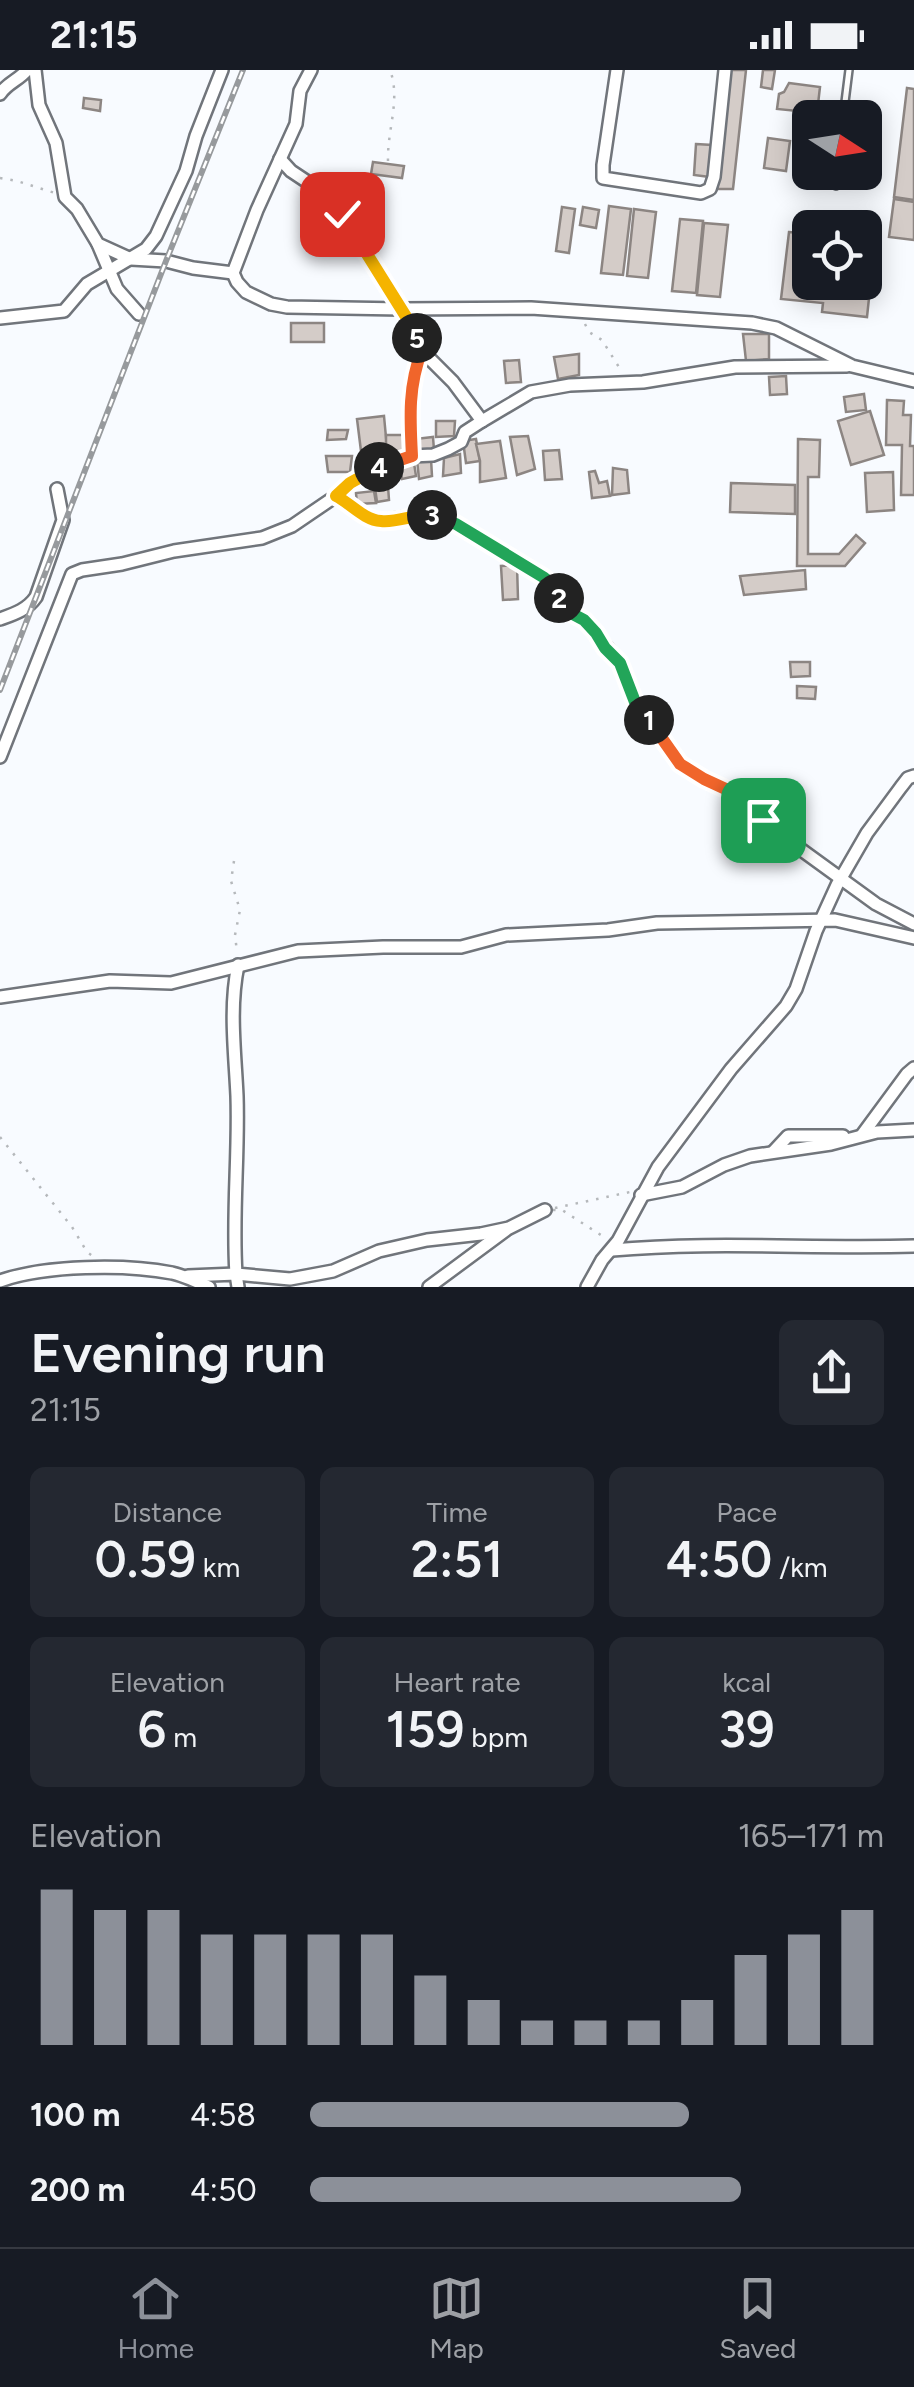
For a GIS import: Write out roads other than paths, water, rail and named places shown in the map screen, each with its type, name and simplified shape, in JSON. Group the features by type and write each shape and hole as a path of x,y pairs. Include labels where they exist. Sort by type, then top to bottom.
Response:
{"street":[{"path":"0,94 27,70"},
{"path":"35,70 39,105 56,143 66,197 98,244 117,289 139,314"},
{"path":"0,318 64,312 87,284 146,248 170,210 222,70"},
{"path":"300,70 296,124 256,210 234,273 246,292 271,304 310,308 530,308 752,323 776,328 852,366 914,382"},
{"path":"300,91 310,70"},
{"path":"617,70 603,178 701,193 710,189 714,177 725,70"},
{"path":"280,159 342,214 410,323 422,350 446,373 482,421"},
{"path":"98,244 131,259 234,273"},
{"path":"412,456 411,392 422,350"},
{"path":"0,758 72,574 174,551 262,538 292,526 364,474 395,460 448,450 461,442 465,432 531,392 735,367 852,366"},
{"path":"0,619 20,612 36,596 63,520 57,489"},
{"path":"336,496 381,521 426,514 446,520 547,580 563,606 584,620 620,663 635,702 680,764 730,791 752,814 876,904 914,924"},
{"path":"587,1287 658,1167 731,1070 786,1006 841,878 866,834 908,778 914,776"},
{"path":"0,997 110,980 172,983 298,951 461,948 506,936 608,930 658,922 836,920 914,938"},
{"path":"237,1280 237,1098 233,1040 238,965"},
{"path":"862,1136 914,1068"},
{"path":"641,1196 682,1186 724,1165 774,1151 831,1144 898,1129 914,1130"},
{"path":"429,1287 509,1228 545,1210"},
{"path":"0,1281 25,1273 112,1269 237,1280 290,1279 333,1270 379,1252 427,1240 509,1228"},
{"path":"614,1247 914,1246"},
{"path":"182,1276 209,1287"}],"lane":[{"path":"845,100 848,70"}],"railway":[{"path":"0,690 243,70"}]}
